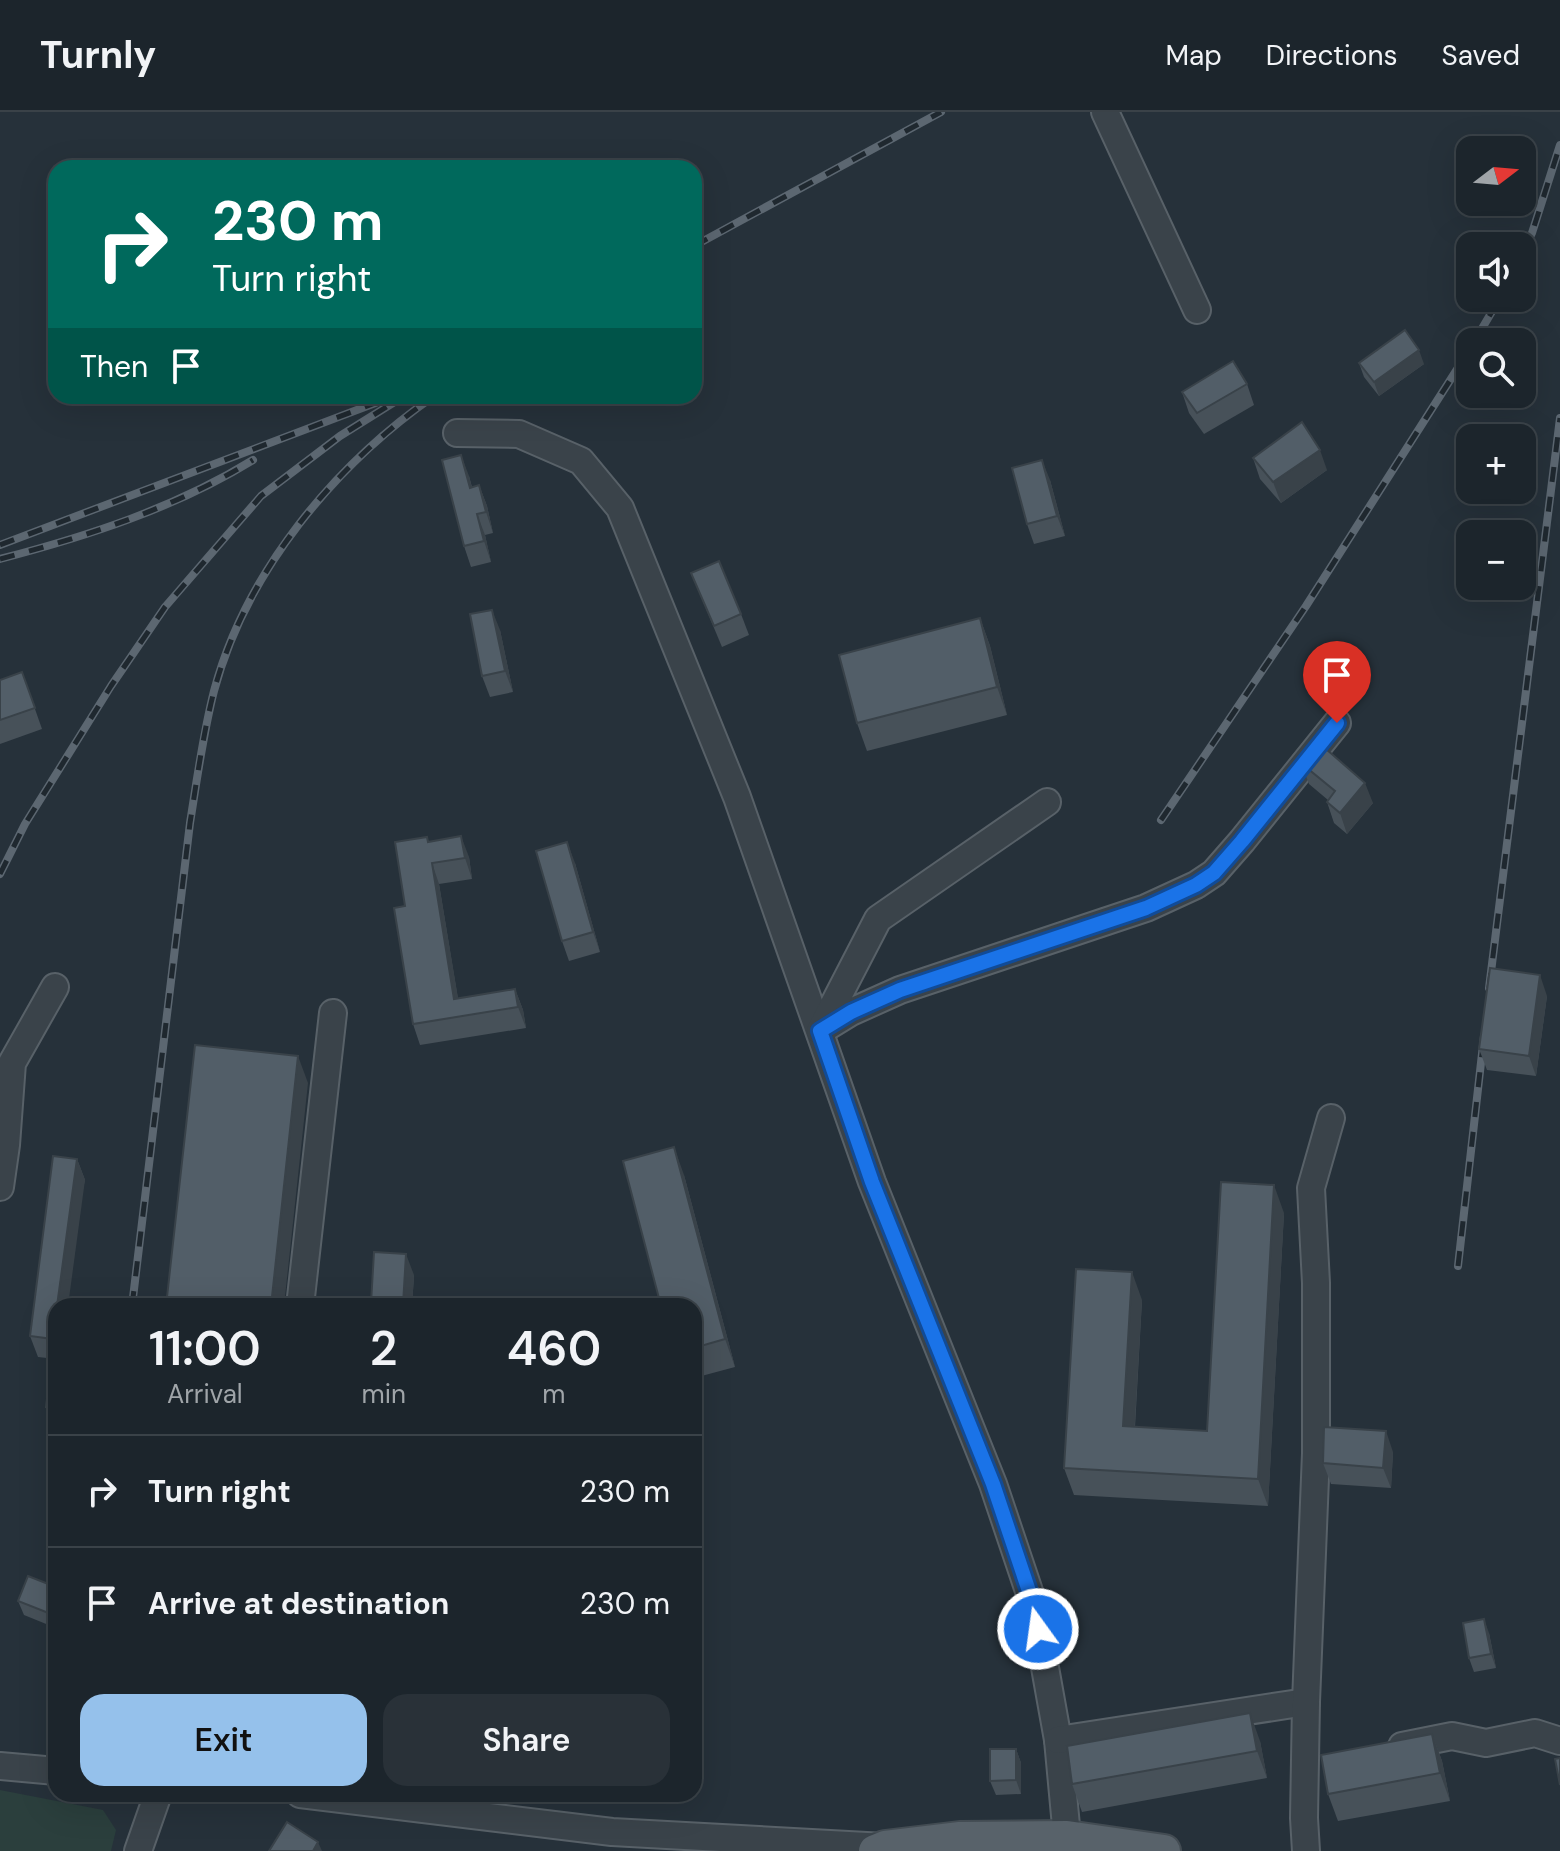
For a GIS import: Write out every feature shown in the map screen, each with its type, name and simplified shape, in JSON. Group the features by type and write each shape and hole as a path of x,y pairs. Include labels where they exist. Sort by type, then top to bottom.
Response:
{"main road":[{"path":"880,1849 1067,1837 1164,1851"}],"street":[{"path":"1105,112 1197,310"},
{"path":"457,433 519,434 581,461 620,508 737,797 872,1182 993,1484 1029,1592 1058,1740 1067,1837"},
{"path":"820,1031 851,1012 900,990 1146,908 1196,885 1214,873 1242,841 1337,723"},
{"path":"820,1031 878,919 1047,802"},
{"path":"0,1187 12,1063 55,987"},
{"path":"301,1298 333,1013"},
{"path":"1306,1851 1306,1702 1316,1453 1316,1283 1311,1188 1331,1118"},
{"path":"1058,1740 1306,1702"},
{"path":"1378,1750 1452,1736 1486,1743 1535,1733 1560,1741"},
{"path":"1305,1764 1334,1759"},
{"path":"0,1766 48,1770"},
{"path":"138,1851 155,1802"},
{"path":"366,1802 612,1832 880,1849"}],"green space":[{"path":"0,1790 48,1799 48,1802 103,1810 116,1830 111,1851 0,1851"}],"building":[{"path":"1405,330 1419,350 1374,382 1359,363"},
{"path":"1233,361 1247,384 1197,413 1182,392"},
{"path":"1302,422 1320,450 1273,482 1253,458"},
{"path":"461,455 470,488 479,485 486,512 477,514 484,541 464,546 442,460"},
{"path":"1042,460 1057,516 1027,524 1012,468"},
{"path":"719,561 741,614 714,626 691,573"},
{"path":"492,610 505,671 482,676 470,614"},
{"path":"980,618 997,687 857,723 839,655"},
{"path":"22,672 35,708 0,720 0,680"},
{"path":"1318,742 1365,783 1340,813 1327,802 1335,791 1301,763"},
{"path":"461,836 465,858 432,863 454,999 515,989 518,1007 413,1024 394,908 405,906 395,842 427,837 428,842"},
{"path":"567,842 593,932 562,941 536,851"},
{"path":"1490,968 1540,975 1529,1056 1479,1049"},
{"path":"195,1045 298,1056 272,1298 167,1298"},
{"path":"674,1147 725,1339 702,1346 702,1298 659,1298 623,1161"},
{"path":"53,1156 77,1159 58,1298 48,1298 48,1338 30,1336"},
{"path":"1221,1182 1274,1185 1258,1479 1064,1468 1076,1269 1132,1272 1123,1426 1207,1431"},
{"path":"374,1252 406,1254 403,1298 371,1298"},
{"path":"1324,1427 1386,1431 1383,1468 1323,1463"},
{"path":"28,1576 48,1584 48,1613 18,1601"},
{"path":"1484,1619 1491,1654 1469,1658 1463,1623"},
{"path":"1250,1713 1257,1751 1072,1784 1067,1746"},
{"path":"1432,1734 1440,1773 1328,1794 1321,1755"},
{"path":"990,1749 1016,1749 1016,1780 990,1781"},
{"path":"1560,1758 1560,1785 1555,1759"},
{"path":"287,1822 318,1842 313,1851 269,1851"}],"railway":[{"path":"702,242 941,112"},
{"path":"1532,232 1560,145"},
{"path":"1482,328 1492,312"},
{"path":"1161,820 1306,606 1456,371"},
{"path":"0,545 373,404"},
{"path":"0,874 25,824 111,686 165,607 261,496 340,436 391,404"},
{"path":"133,1298 190,823 214,691 248,604 299,524 362,454 423,404"},
{"path":"1489,988 1560,418"},
{"path":"0,559 130,519 193,492 253,460"},
{"path":"1458,1266 1484,1036"}],"route":[{"path":"1038,1629 1034,1606 993,1484 872,1182 820,1031 851,1012 900,990 1146,908 1196,885 1214,873 1242,841 1337,723"}]}
